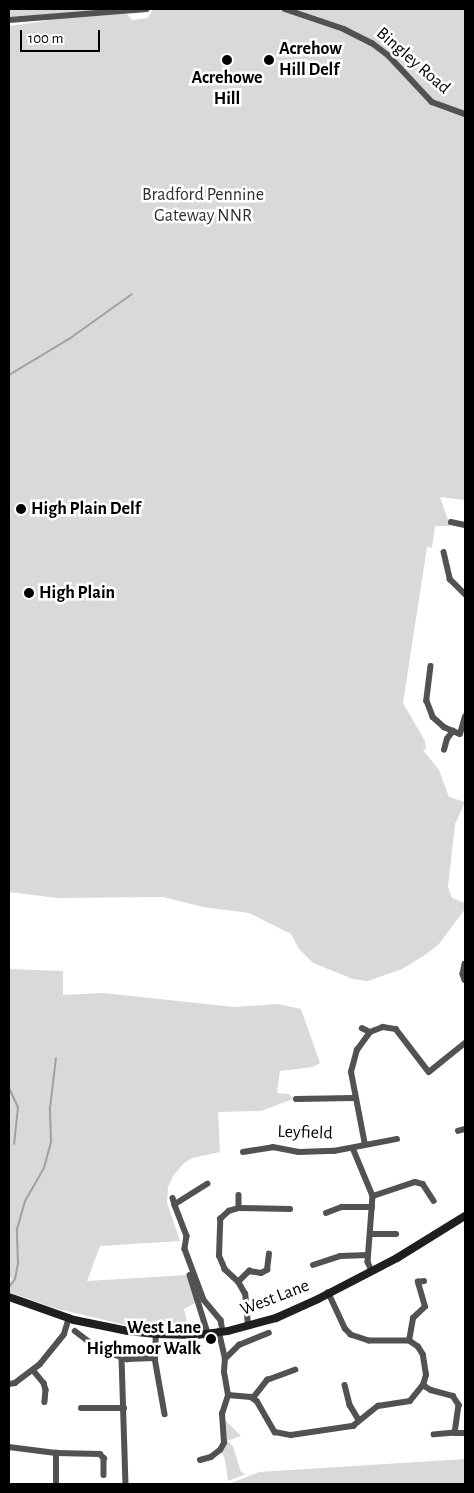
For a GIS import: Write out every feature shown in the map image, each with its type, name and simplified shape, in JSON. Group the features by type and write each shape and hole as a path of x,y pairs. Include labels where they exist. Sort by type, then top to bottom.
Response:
{"street":[{"path":"9,20 148,9"},
{"name":"Bingley Road","path":"284,9 344,28 372,43 389,56 432,102 465,114"},
{"path":"451,522 465,525"},
{"path":"444,552 450,579 465,594"},
{"path":"431,666 427,691 430,709 438,722 453,732 460,734 465,717"},
{"path":"444,750 447,739 453,732"},
{"path":"465,964 463,974 465,980"},
{"path":"365,1145 354,1098 351,1067 357,1050 370,1032 383,1027 396,1029 429,1072 465,1043"},
{"path":"362,1028 370,1032"},
{"path":"296,1099 354,1098"},
{"path":"458,1131 465,1129"},
{"name":"Leyfield","path":"244,1152 273,1147 299,1152 353,1148 397,1139"},
{"path":"353,1148 373,1196 368,1254 368,1262 372,1271"},
{"path":"373,1196 415,1182 423,1184 434,1201"},
{"path":"175,1205 199,1192 208,1184"},
{"path":"239,1195 242,1208"},
{"path":"173,1198 187,1236 185,1249 204,1300 221,1320 225,1359 224,1372 228,1395 222,1414 224,1443 220,1450 211,1457 200,1460"},
{"path":"326,1213 342,1208 372,1207"},
{"path":"248,1326 245,1294 238,1282 231,1277 219,1256 219,1223 226,1212 242,1208 290,1209"},
{"name":"West Lane","path":"9,1297 69,1318 128,1331 156,1334 221,1332 276,1318 372,1271 464,1220"},
{"path":"371,1234 396,1234"},
{"path":"238,1282 250,1271 261,1273 267,1270 269,1254"},
{"path":"313,1265 340,1256 368,1254"},
{"path":"190,1276 208,1333"},
{"path":"409,1341 412,1318 425,1307 418,1282 424,1281"},
{"path":"228,1395 253,1398 262,1407 270,1426 280,1434 291,1435 353,1426 358,1420 378,1406 410,1401 423,1385 426,1375 423,1355 409,1341 399,1339 368,1341 351,1335 345,1330 328,1293"},
{"path":"9,1384 15,1383 33,1370 64,1334 69,1318"},
{"path":"74,1331 99,1349 122,1358 155,1358"},
{"path":"225,1359 239,1344 269,1333"},
{"path":"156,1334 155,1358 165,1414"},
{"path":"122,1358 126,1484"},
{"path":"33,1370 44,1383 46,1390 45,1402"},
{"path":"253,1398 267,1380 295,1370"},
{"path":"345,1385 350,1405 358,1420"},
{"path":"423,1385 431,1390 453,1396 457,1400 459,1405 455,1433"},
{"path":"81,1408 124,1408"},
{"path":"434,1435 465,1433"},
{"path":"9,1447 56,1453 100,1454 104,1458 104,1476"},
{"path":"56,1453 56,1483"}],"green space":[{"path":"9,9 117,9 9,17"},
{"name":"Bradford Pennine Gateway NNR","path":"153,9 465,9 465,500 440,497 450,526 435,526 432,548 427,547 403,703 425,741 426,749 423,750 439,770 449,797 465,802 455,824 448,887 452,898 465,903 465,909 439,944 425,955 402,969 368,981 353,979 313,963 299,949 291,934 249,913 203,907 163,897 57,898 9,892 9,26 49,19 127,14 132,20 148,18"},
{"path":"9,969 63,971 63,995 103,993 234,1007 278,1004 301,1009 320,1063 313,1067 280,1071 277,1093 289,1094 293,1099 261,1111 218,1112 220,1152 192,1158 184,1163 173,1176 168,1187 167,1203 180,1241 100,1246 87,1281 188,1275 197,1302 184,1309 189,1331 138,1328 54,1308 9,1292 9,1284 12,1279 9,1277"},
{"path":"224,1419 241,1436 227,1441 233,1446 241,1472 246,1474 228,1481 225,1460 221,1450"},
{"path":"465,1459 465,1484 228,1484 259,1472"}],"waterway":[{"path":"9,375 69,339 132,294"},
{"path":"9,1287 15,1279 18,1264 17,1229 25,1201 44,1168 51,1141 50,1108 56,1058"},
{"path":"9,1088 18,1107 14,1144"}],"place":[{"name":"Acrehowe Hill","path":"227,60"},
{"name":"Acrehow Hill Delf","path":"269,60"},
{"name":"High Plain Delf","path":"21,509"},
{"name":"High Plain","path":"29,593"},
{"name":"West Lane Highmoor Walk","path":"211,1339"}]}
